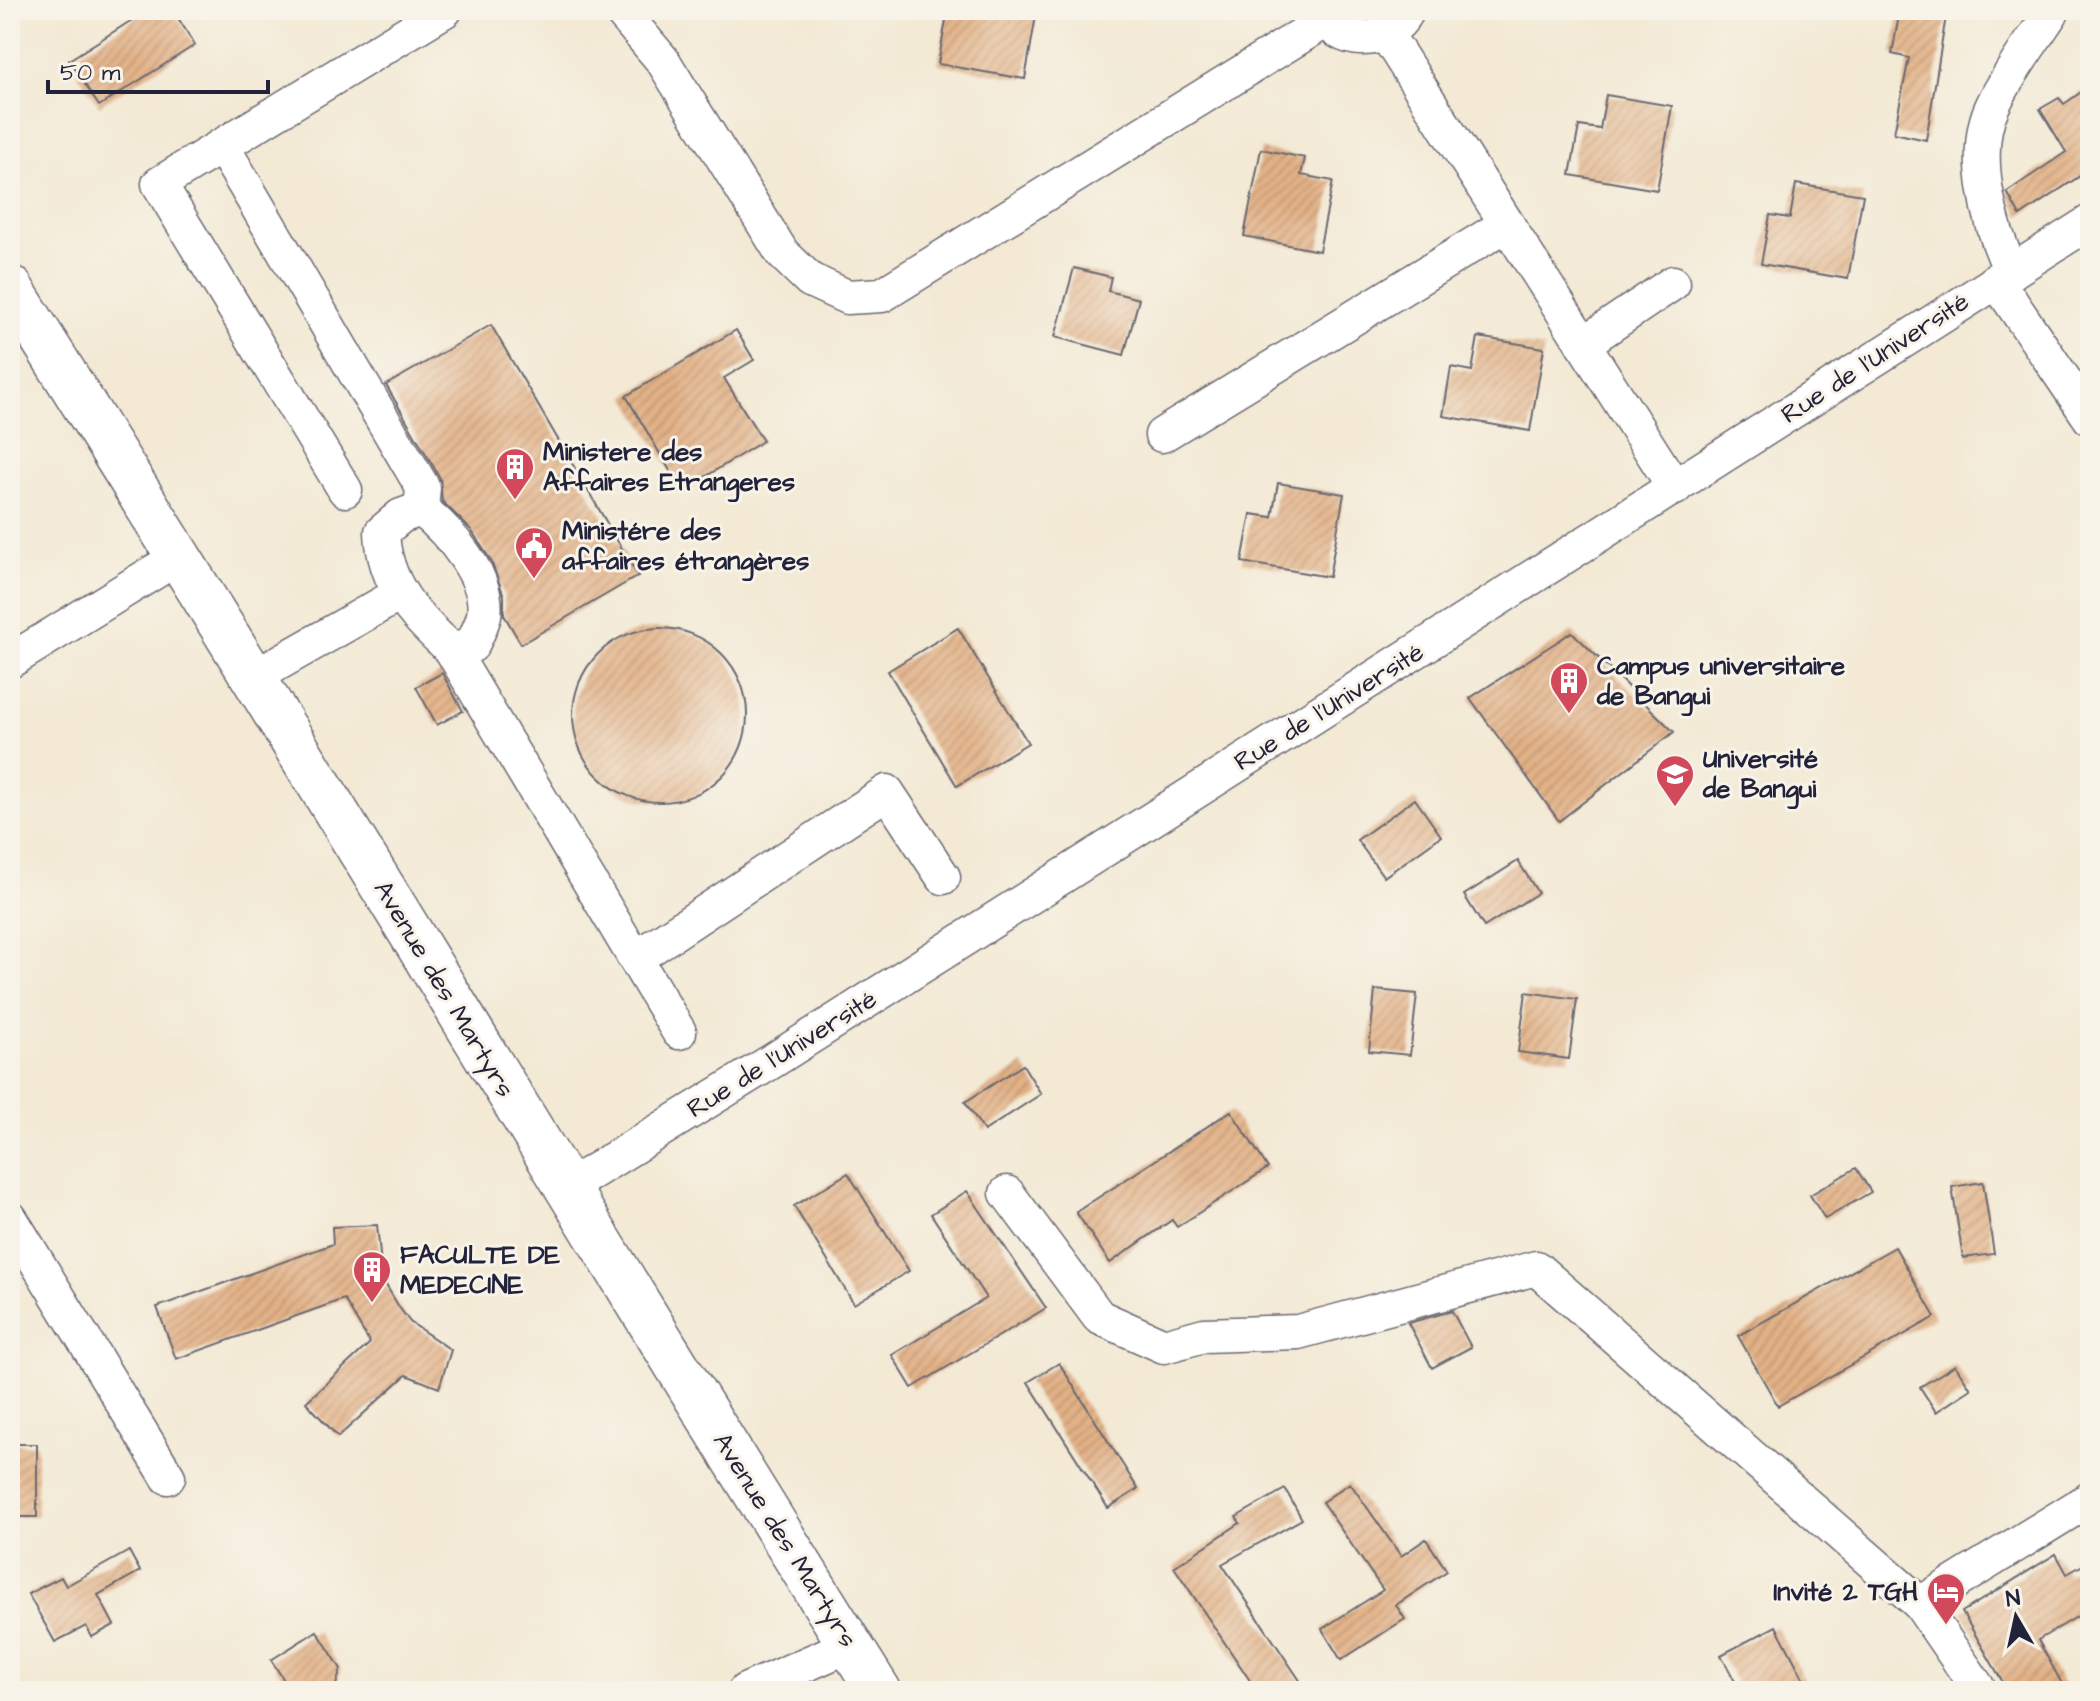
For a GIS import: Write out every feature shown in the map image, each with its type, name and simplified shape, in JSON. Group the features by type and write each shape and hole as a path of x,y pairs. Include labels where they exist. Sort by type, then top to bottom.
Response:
{"main road":[{"name":"Avenue des Martyrs","path":"10,287 180,556 565,1189 879,1691"}],"street":[{"path":"345,490 159,184 445,10"},
{"path":"620,10 663,61 782,253 810,280 847,297 882,295 1322,16 1344,36 1367,40 1397,22 1507,224 1675,488"},
{"path":"2053,10 1992,107 1982,147 1995,239 2004,276 2090,418"},
{"path":"222,146 423,488 421,509"},
{"name":"Rue de l'Université","path":"565,1189 1675,488 2090,222"},
{"path":"1162,435 1507,224"},
{"path":"1583,344 1673,283"},
{"path":"421,509 401,516 382,532 382,549 398,595 451,649 679,1032"},
{"path":"421,509 440,524 482,586 484,615 472,645 451,649"},
{"path":"10,661 180,556"},
{"path":"254,677 398,595"},
{"path":"636,958 887,792 943,877"},
{"path":"1007,1193 1099,1317 1164,1346 1204,1335 1298,1332 1536,1268 1920,1604 1980,1691"},
{"path":"10,1218 168,1477"},
{"path":"1920,1604 2090,1499"},
{"path":"746,1691 850,1645"}],"building":[{"path":"148,10 173,10 195,45 99,106 69,60"},
{"path":"969,10 1037,10 1025,79 938,64 947,15 968,18"},
{"path":"1900,10 1947,10 1926,140 1894,133 1909,58 1892,54"},
{"path":"2090,86 2090,192 2080,176 2020,216 2007,192 2066,152 2040,109 2059,98 2064,104"},
{"path":"1606,95 1672,106 1657,190 1570,175 1579,126 1600,129"},
{"path":"1261,149 1305,158 1301,175 1333,181 1319,251 1244,236"},
{"path":"1796,184 1863,195 1848,279 1761,264 1770,215 1790,218"},
{"path":"1074,268 1111,277 1108,291 1139,299 1124,355 1055,337"},
{"name":"Ministere des Affaires Etrangeres","path":"491,325 638,576 521,644 504,615 504,596 491,561 471,530 442,501 440,478 386,385"},
{"path":"736,330 754,360 724,378 763,441 682,491 626,396"},
{"path":"1478,337 1544,348 1530,431 1443,416 1451,367 1472,371"},
{"path":"1278,483 1344,494 1329,577 1242,562 1251,514 1272,517"},
{"path":"660,628 693,635 721,654 740,682 747,715 740,748 721,776 693,795 660,802 627,795 599,776 580,748 573,715 580,682 599,654 627,635"},
{"path":"958,628 1028,743 957,786 888,671"},
{"name":"Campus universitaire de Bangui","path":"1572,632 1674,732 1559,821 1470,698"},
{"path":"442,673 463,711 437,725 416,687"},
{"path":"1415,799 1441,836 1384,877 1357,840"},
{"path":"1518,861 1538,893 1484,927 1464,895"},
{"path":"1375,990 1417,994 1410,1055 1369,1051"},
{"path":"1526,992 1577,999 1569,1059 1518,1052"},
{"path":"1023,1065 1041,1094 984,1131 965,1102"},
{"path":"1231,1111 1268,1168 1177,1227 1172,1220 1110,1263 1076,1212"},
{"path":"1856,1168 1871,1192 1825,1219 1810,1195"},
{"path":"848,1173 909,1271 854,1304 794,1206"},
{"path":"1983,1182 1994,1254 1963,1258 1952,1187"},
{"path":"967,1191 1046,1308 912,1388 892,1355 986,1298 931,1214"},
{"path":"377,1225 386,1285 399,1307 410,1322 451,1350 439,1388 406,1375 338,1437 306,1402 370,1343 344,1299 176,1359 157,1307 333,1244 332,1227"},
{"path":"1895,1247 1935,1317 1778,1406 1738,1336"},
{"path":"1452,1311 1471,1347 1432,1368 1408,1323"},
{"path":"1059,1363 1138,1489 1108,1508 1028,1382"},
{"path":"1955,1365 1971,1389 1936,1412 1920,1387"},
{"path":"10,1444 37,1444 37,1517 10,1517"},
{"path":"1350,1483 1401,1556 1426,1539 1447,1571 1396,1605 1405,1619 1341,1660 1322,1629 1383,1590 1322,1502"},
{"path":"1285,1489 1302,1519 1222,1564 1307,1691 1257,1691 1174,1567 1240,1523 1236,1517"},
{"path":"129,1551 140,1571 98,1595 114,1625 92,1637 86,1626 55,1642 28,1594 61,1577 66,1586"},
{"path":"2056,1554 2067,1574 2090,1561 2090,1609 2038,1640 2066,1691 2008,1691 1962,1612"},
{"path":"1776,1626 1810,1691 1740,1691 1721,1655"},
{"path":"317,1631 341,1669 334,1691 291,1691 271,1660"}],"place":[{"name":"Ministere des Affaires Etrangeres","path":"515,501"},
{"name":"Ministére des affaires étrangères","path":"534,580"},
{"name":"Campus universitaire de Bangui","path":"1569,715"},
{"name":"Université de Bangui","path":"1675,808"},
{"name":"FACULTE DE MEDECINE","path":"372,1304"},
{"name":"Invité 2 TGH","path":"1946,1626"}]}
